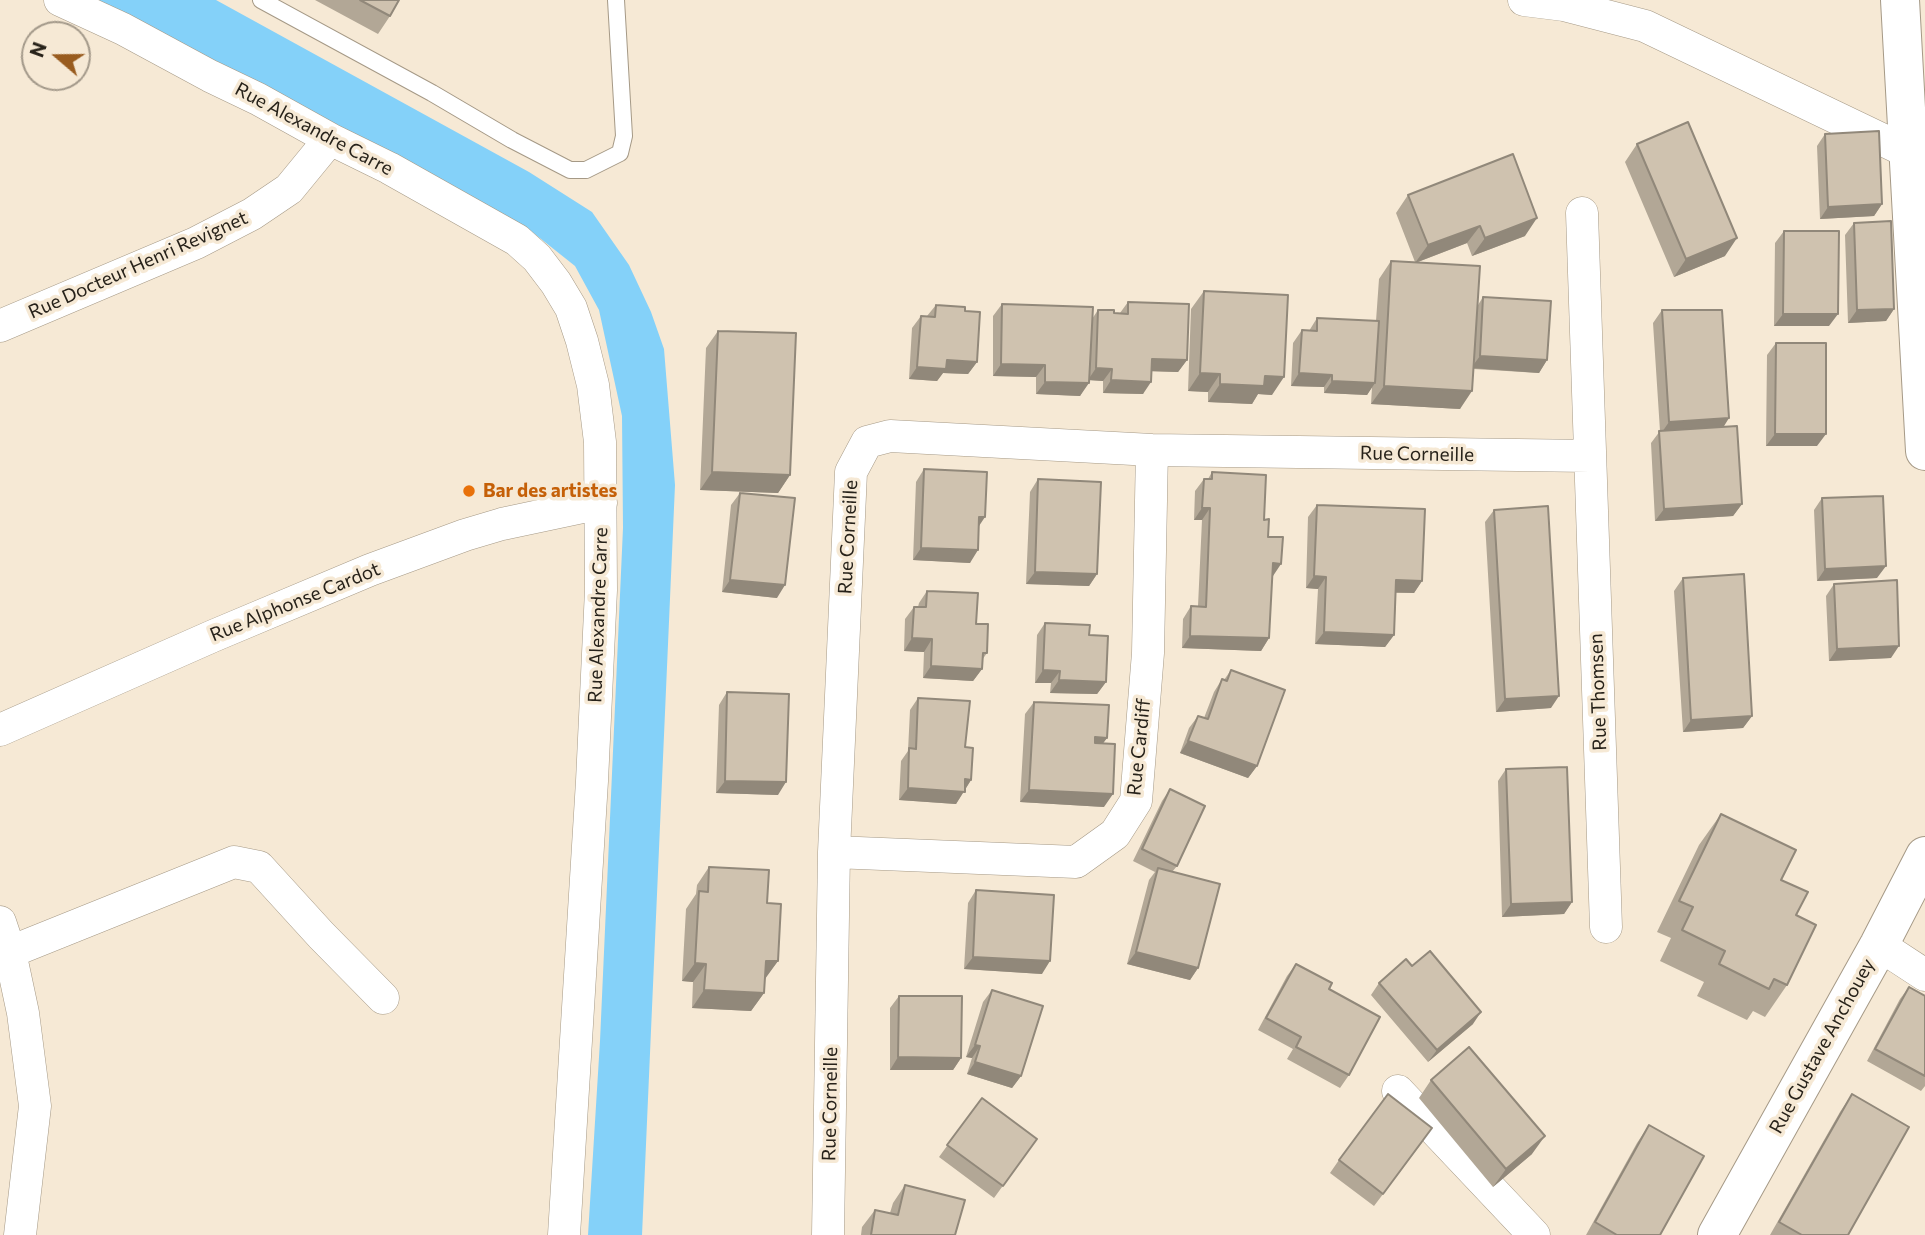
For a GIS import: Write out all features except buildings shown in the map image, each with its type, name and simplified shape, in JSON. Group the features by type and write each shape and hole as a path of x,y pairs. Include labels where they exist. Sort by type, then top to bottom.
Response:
{"street":[{"name":"Rue Alexandre Carre","path":"60,0 124,29 288,115 517,240 537,258 556,283 575,319 593,385 600,442 601,590 564,1235"},
{"path":"1524,0 1564,5 1645,26 1908,152"},
{"path":"1899,0 1925,451"},
{"name":"Rue Docteur Henri Revignet","path":"0,326 196,243 252,214 289,189 330,139"},
{"name":"Rue Thomsen","path":"1582,213 1606,927"},
{"name":"Rue Corneille","path":"828,1235 834,852 851,472 867,442 890,436 1152,450 1590,456"},
{"name":"Rue Cardiff","path":"834,852 1076,862 1115,834 1136,800 1148,653 1152,450"},
{"name":"Rue Alphonse Cardot","path":"0,730 213,635 370,570 477,531 601,503"},
{"name":"Rue Gustave Anchouey","path":"1717,1235 1879,945 1925,856"},
{"path":"10,952 234,862 259,867 383,998"},
{"path":"0,922 10,952 23,1013 35,1106 20,1235"},
{"path":"1879,945 1925,975"},
{"path":"1398,1091 1534,1235"}],"lane":[{"path":"261,0 512,140 570,170 586,170 621,153 624,136 616,0"}],"water":[{"path":"95,0 216,0 529,172 592,212 629,265 651,312 664,349 675,485 642,1235 588,1235 600,1041 623,528 622,416 599,310 575,266 531,231 344,129"}],"place":[{"name":"Bar des artistes","path":"469,491"}]}
